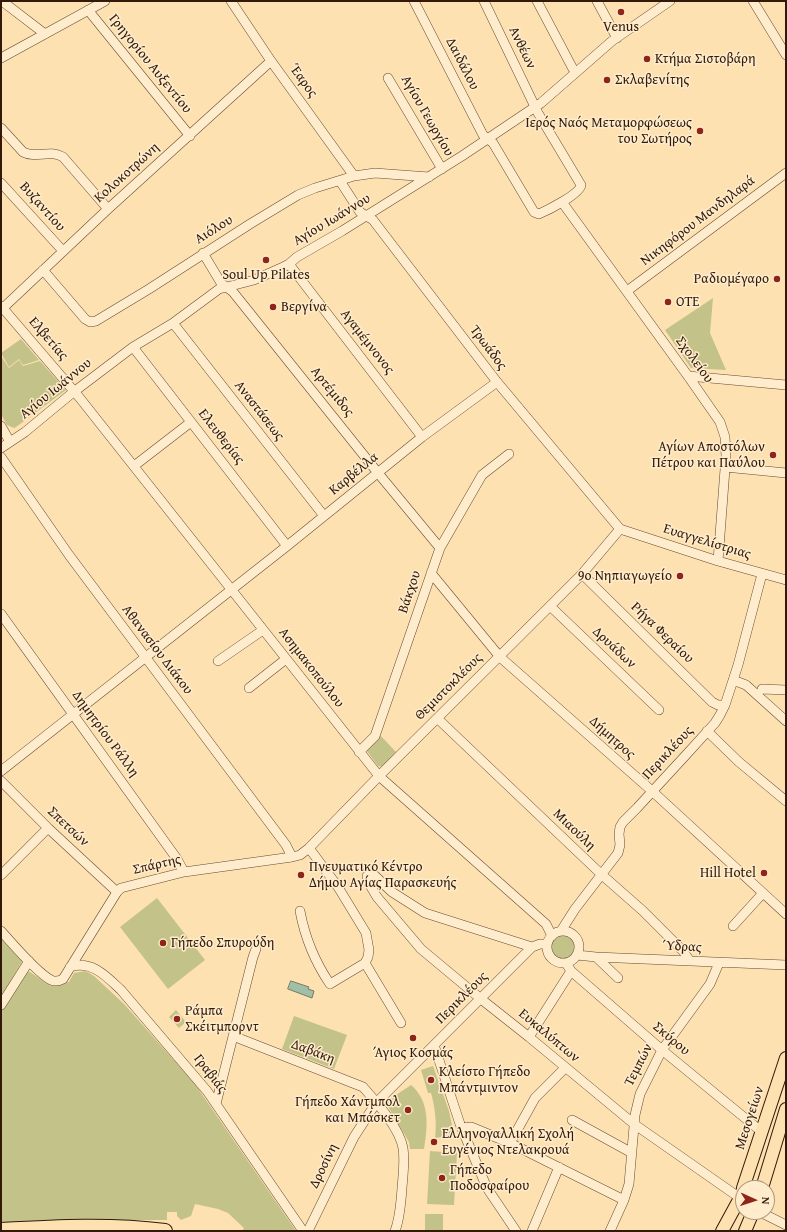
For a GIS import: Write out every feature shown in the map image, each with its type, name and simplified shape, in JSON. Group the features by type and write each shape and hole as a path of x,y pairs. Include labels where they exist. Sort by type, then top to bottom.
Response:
{"highway":[{"path":"1,1230 91,1226 165,1231"}],"main road":[{"name":"Μεσογείων","path":"746,1180 786,1058"},
{"path":"764,1180 786,1109"},
{"name":"Μεσογείων","path":"722,1231 735,1206"},
{"path":"729,1231 735,1213"},
{"path":"745,1231 750,1220"}],"street":[{"path":"2,1 45,34"},
{"path":"1,58 105,1"},
{"name":"Έαρος","path":"231,1 271,61 354,176"},
{"name":"Δαιδάλου","path":"414,1 483,135 488,139"},
{"name":"Ανθέων","path":"484,1 535,107"},
{"path":"536,1 573,68"},
{"path":"597,1 617,38"},
{"name":"Αγίου Ιωάννου","path":"1,448 25,432 74,391 133,347 173,323 219,289 254,280 289,264 297,257 366,216 488,139 535,107 617,38 670,1"},
{"path":"754,1 786,54"},
{"name":"Γρηγορίου Αυξεντίου","path":"88,10 190,136"},
{"name":"Κολοκοτρώνη","path":"2,307 271,61"},
{"name":"Αγίου Γεωργίου","path":"388,78 442,169"},
{"path":"488,139 493,143 536,213 541,214 562,202 579,190 581,185 535,107"},
{"path":"1,128 23,152 30,155 52,153 63,157 108,209"},
{"name":"Αιόλου","path":"43,270 85,319 90,322 96,321 298,195 354,176 375,173 428,177"},
{"name":"Νικηφόρου Μανδηλαρά","path":"627,291 786,173"},
{"name":"Τρωάδος","path":"340,181 360,212 373,220 497,382 620,529"},
{"name":"Βυζαντίου","path":"1,183 63,251"},
{"name":"Σχολείου","path":"562,202 720,422 726,445 726,467 718,561"},
{"name":"Αρτέμιδος","path":"204,253 221,283 233,292 440,548"},
{"name":"Αγαμέμνονος","path":"289,264 422,437"},
{"name":"Ελβετίας","path":"2,307 74,391"},
{"name":"Αναστάσεως","path":"173,323 324,516"},
{"name":"Ελευθερίας","path":"133,347 287,546"},
{"path":"688,376 786,385"},
{"name":"Καρβέλλα","path":"1,771 287,546 422,437 497,382"},
{"name":"Ασημακοπούλου","path":"74,391 379,776 546,924 552,936"},
{"path":"134,466 191,422"},
{"path":"1,426 10,442"},
{"name":"Βάκχου","path":"359,752 375,736 440,548 482,475 509,454"},
{"name":"Αθανασίου Διάκου","path":"1,457 69,554 286,845 292,857"},
{"path":"726,467 786,473"},
{"name":"Ευαγγελίστριας","path":"620,529 718,561 786,580"},
{"name":"Θεμιστοκλέους","path":"292,857 300,855 309,848 379,776 438,719 582,574 620,529"},
{"name":"Δήμητρος","path":"431,573 500,656 652,791 786,914"},
{"name":"Ρήγα Φεραίου","path":"582,574 712,702 718,705 725,704"},
{"name":"Περικλέους","path":"561,931 601,874 618,853 620,845 620,827 623,822 715,723 725,704 733,680 762,574"},
{"name":"Δρυάδων","path":"550,606 659,710"},
{"name":"Δημητρίου Ράλλη","path":"1,614 177,859 184,872"},
{"path":"218,661 263,630"},
{"path":"249,688 286,659"},
{"path":"733,680 746,685 786,721"},
{"path":"762,690 786,690"},
{"name":"Μιαούλη","path":"438,719 668,936 683,951 690,961"},
{"path":"707,731 739,762 786,801"},
{"name":"Σπετσών","path":"1,781 48,828 117,892"},
{"path":"1,875 48,828"},
{"path":"300,911 309,947 330,984 365,963 369,950 366,933 338,887 309,848"},
{"name":"Σπάρτης","path":"117,892 124,887 184,872 292,857"},
{"name":"Ευκαλύπτων","path":"532,947 425,913 392,892 374,876 370,874 367,876 368,882 377,897 421,949 481,999 530,1037 565,1068 634,1124 735,1188"},
{"path":"1,931 46,977 55,981 63,979 117,892"},
{"path":"733,926 763,893"},
{"path":"530,1037 568,967 570,962 577,955 579,950 579,944 576,938 572,934 561,931 552,936 547,944 547,949 550,957 568,967"},
{"path":"532,947 540,944 547,944"},
{"name":"Περικλέους","path":"434,1045 532,947"},
{"path":"216,1104 256,949"},
{"name":"Ύδρας","path":"577,955 719,963 786,965"},
{"path":"596,957 618,978"},
{"path":"1,1005 29,961"},
{"path":"365,963 401,1023"},
{"name":"Τεμπών","path":"610,1231 624,1200 631,1177 634,1124 640,1094 662,1050 710,984 719,963"},
{"name":"Γραβιάς","path":"70,967 77,965 88,966 105,976 116,986 190,1070 216,1104 302,1231"},
{"name":"Σκύρου","path":"568,967 662,1050 762,1132"},
{"name":"Δαβάκη","path":"233,1036 362,1087 376,1102 400,1139 403,1151 401,1202 395,1231"},
{"path":"434,1045 462,1128 487,1188 516,1231"},
{"name":"Δροσίνη","path":"308,1231 354,1137 376,1102 434,1045"},
{"path":"510,1143 535,1098 565,1068"},
{"path":"572,1120 632,1153"},
{"path":"462,1128 470,1127 510,1143 624,1200"},
{"path":"532,1231 559,1167"},
{"path":"775,1220 786,1225"}],"shaded area":[{"path":"713,298 710,333 726,370 691,368 665,330"},
{"path":"21,339 39,360 23,365 19,359 9,367 1,353"},
{"path":"1,356 9,368 19,360 23,366 40,361 66,390 16,427 14,428 7,425 1,414"},
{"path":"381,736 396,752 383,767 378,766 367,751 372,742"},
{"name":"Γήπεδο Σπυρούδη","path":"157,898 205,960 168,989 120,927"},
{"path":"563,935 572,938 575,947 572,956 563,959 554,956 551,947 554,938"},
{"path":"1,936 23,960 1,997"},
{"path":"27,971 51,986 69,982 74,973 86,971 94,976 124,1004 195,1084 296,1231 242,1231 244,1228 228,1213 218,1209 195,1204 191,1216 181,1220 177,1216 177,1212 167,1212 167,1220 88,1220 1,1224 1,1012"},
{"path":"291,981 309,987 308,989 314,991 312,998 288,989"},
{"name":"Ράμπα Σκέιτμπορντ","path":"176,1010 186,1022 179,1028 169,1017"},
{"path":"294,1016 347,1035 334,1069 282,1049"},
{"path":"433,1066 449,1111 454,1135 435,1138 436,1121 434,1104 431,1093 428,1093 421,1070"},
{"name":"Γήπεδο Χάντμπολ και Μπάσκετ","path":"411,1085 417,1091 425,1106 427,1123 424,1149 410,1149 409,1142 387,1105 387,1101"},
{"name":"Γήπεδο Ποδοσφαίρου","path":"430,1151 457,1153 454,1205 427,1204"},
{"path":"425,1214 443,1214 443,1231 425,1231"}],"place":[{"name":"Venus","path":"621,12"},
{"name":"Κτήμα Σιστοβάρη","path":"647,59"},
{"name":"Σκλαβενίτης","path":"607,80"},
{"name":"Ιερός Ναός Μεταμορφώσεως του Σωτήρος","path":"700,131"},
{"name":"Soul Up Pilates","path":"266,260"},
{"name":"Ραδιομέγαρο","path":"777,279"},
{"name":"ΟΤΕ","path":"668,302"},
{"name":"Βεργίνα","path":"273,307"},
{"name":"Αγίων Αποστόλων Πέτρου και Παύλου","path":"773,455"},
{"name":"9ο Νηπιαγωγείο","path":"680,576"},
{"name":"Hill Hotel","path":"764,873"},
{"name":"Πνευματικό Κέντρο Δήμου Αγίας Παρασκευής","path":"301,875"},
{"name":"Γήπεδο Σπυρούδη","path":"163,943"},
{"name":"Ράμπα Σκέιτμπορντ","path":"177,1019"},
{"name":"Άγιος Κοσμάς","path":"413,1038"},
{"name":"Κλείστο Γήπεδο Μπάντμιντον","path":"431,1080"},
{"name":"Γήπεδο Χάντμπολ και Μπάσκετ","path":"408,1110"},
{"name":"Ελληνογαλλική Σχολή Ευγένιος Ντελακρουά","path":"434,1142"},
{"name":"Γήπεδο Ποδοσφαίρου","path":"442,1178"}]}
